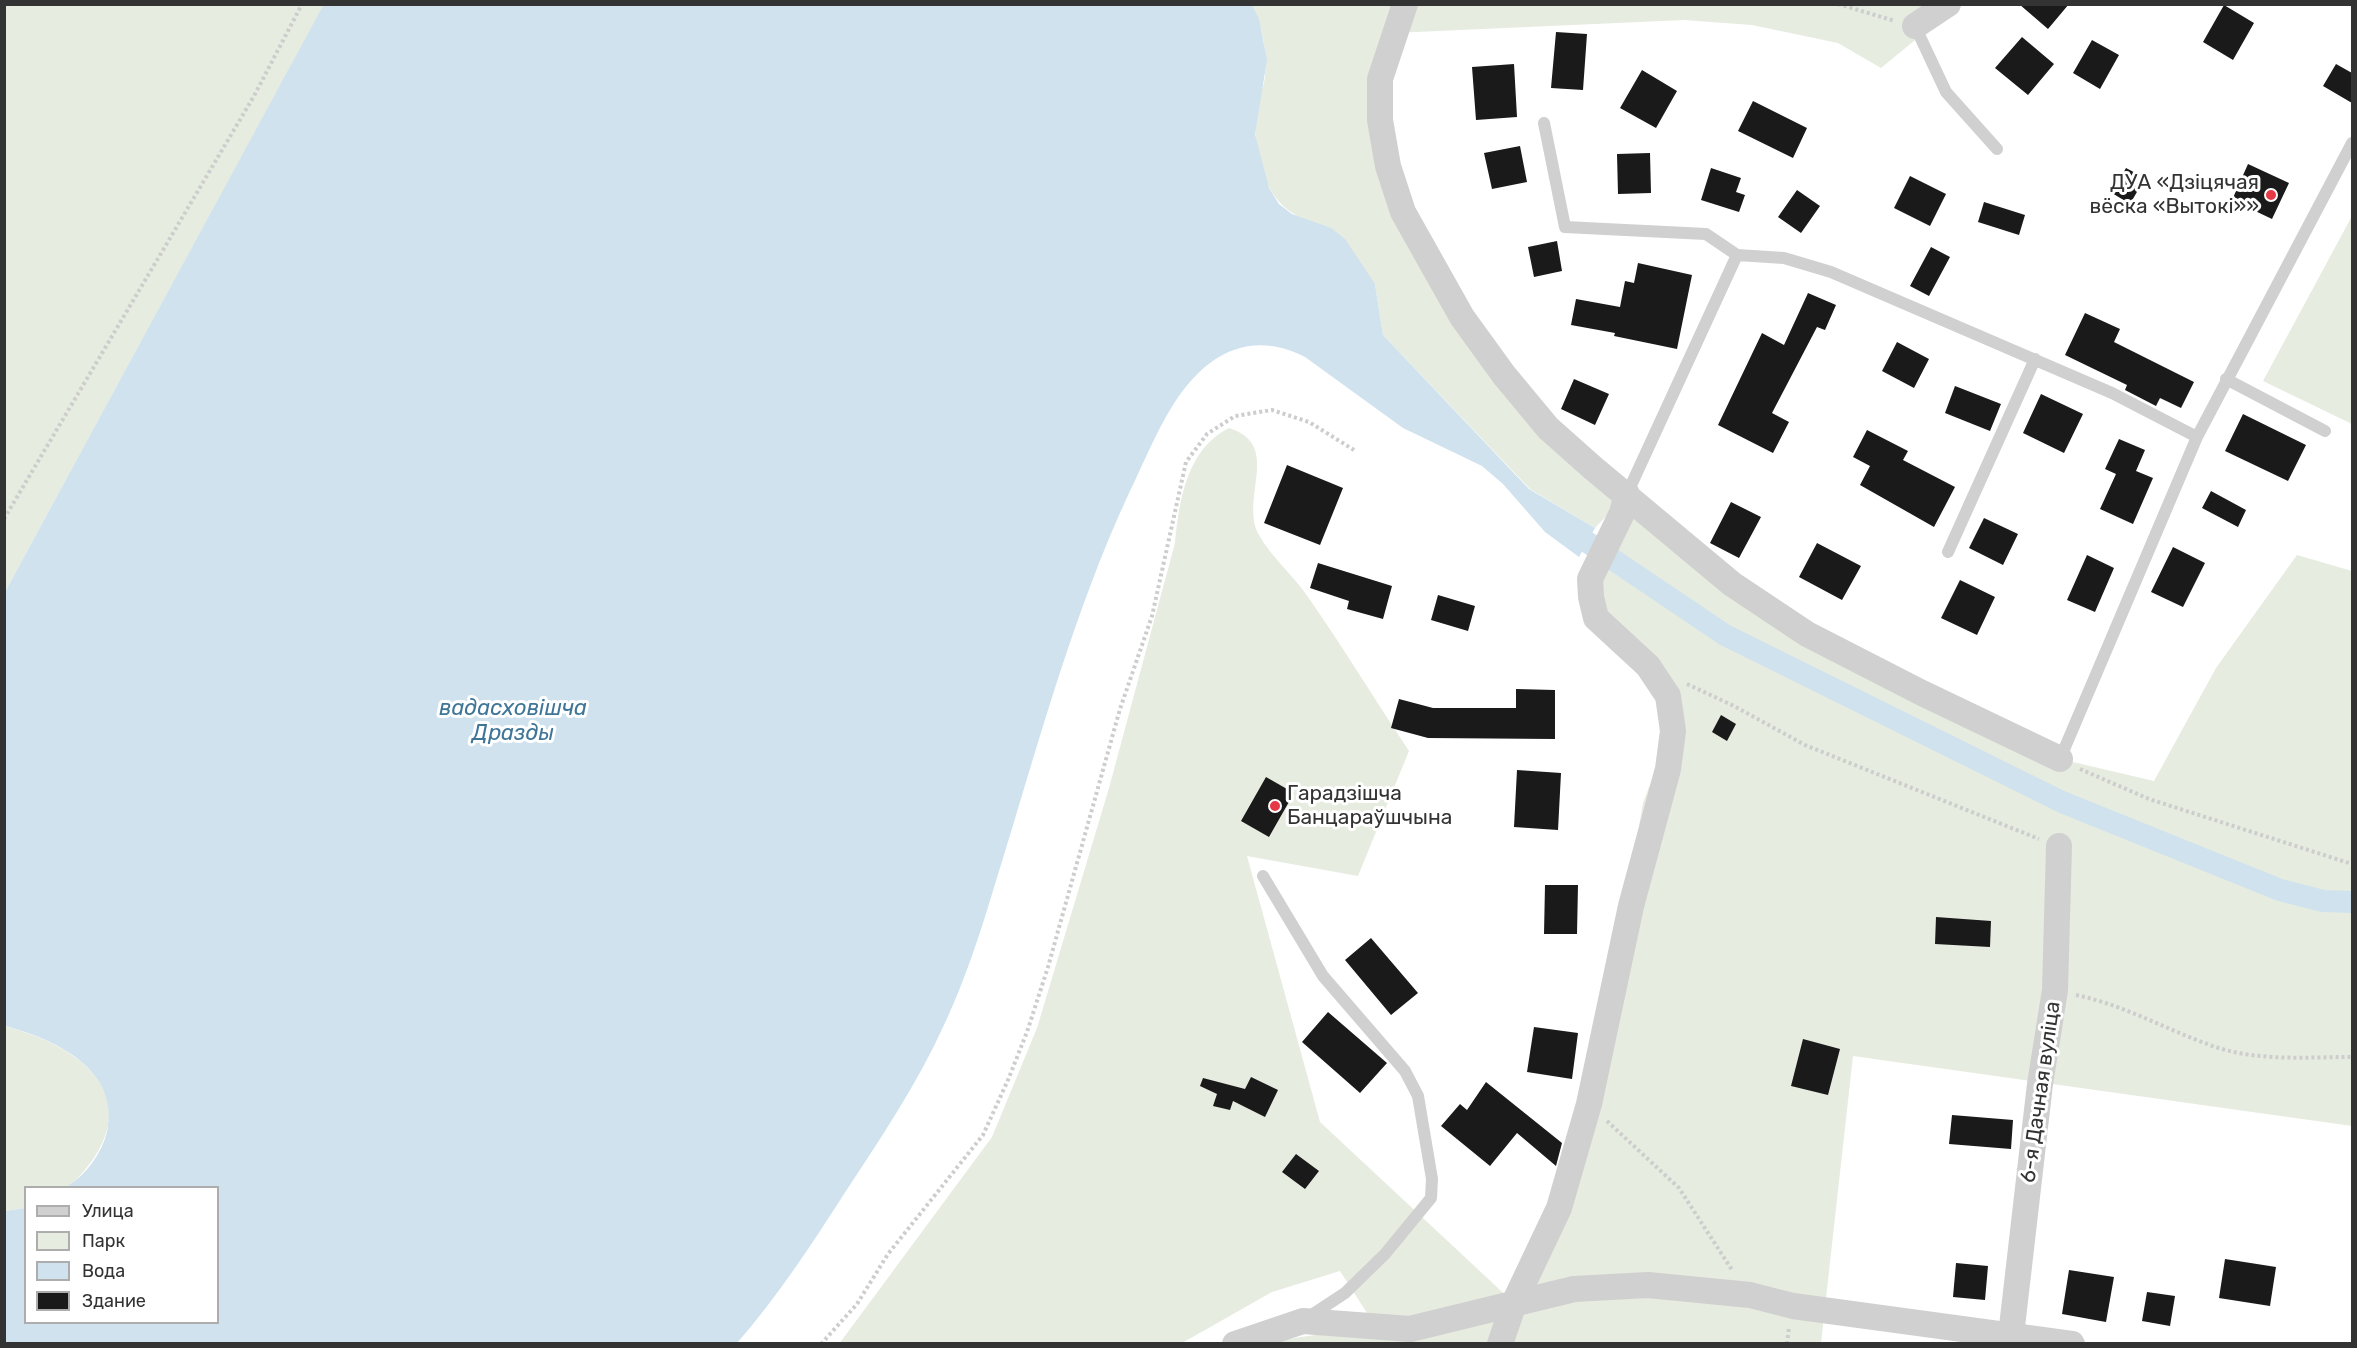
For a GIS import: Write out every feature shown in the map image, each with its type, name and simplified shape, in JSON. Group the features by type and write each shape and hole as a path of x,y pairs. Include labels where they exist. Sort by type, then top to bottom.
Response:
{"street":[{"path":"1405,4 1380,79 1380,120 1388,166 1403,212 1462,317 1504,375 1548,428 1593,468 1625,504 1732,584 1807,634 1943,704 2060,759"},
{"path":"1915,26 1948,4"},
{"path":"1500,1344 1514,1303 1559,1208 1588,1104 1631,906 1668,769 1673,731 1668,696 1648,666 1596,618 1590,579 1625,504"},
{"name":"6-я Дачная вуліца","path":"2010,1340 2040,1084 2055,990 2059,846"},
{"path":"1235,1344 1303,1320 1410,1329 1574,1290 1648,1285 1750,1295 1793,1306 2010,1340 2072,1344"}],"lane":[{"path":"1915,26 1946,92 1997,149"},
{"path":"1544,123 1565,227 1706,234 1737,255 1784,258 1831,272 2112,393 2197,437"},
{"path":"2060,759 2197,437 2352,143"},
{"path":"1625,504 1737,255"},
{"path":"1948,552 2035,359"},
{"path":"2226,379 2325,431"},
{"path":"1263,876 1323,976 1405,1071 1418,1096 1432,1179 1431,1198 1385,1254 1345,1293 1303,1320"}],"path":[{"path":"4,519 254,96 302,4"},
{"path":"1838,4 1915,26"},
{"path":"821,1344 856,1304 888,1254 983,1136 1020,1051 1048,967 1120,709 1152,616 1186,462 1207,434 1235,416 1272,410 1309,422 1354,450"},
{"path":"1680,681 1734,706 1805,745 2059,846"},
{"path":"2060,759 2149,799 2352,864"},
{"path":"2055,990 2096,999 2154,1020 2212,1046 2270,1058 2352,1057"},
{"path":"1588,1104 1678,1188 1713,1244 1750,1295"}],"green space":[{"path":"4,5 324,5 5,592 4,592"},
{"path":"1252,5 1958,5 1881,68 1838,43 1752,25 1684,20 1393,33 1388,166 1504,375 1732,584 2060,759 2154,781 2216,668 2297,555 2352,571 2352,1126 1853,1056 1821,1343 1274,1343 1299,1337 1376,1327 1340,1271 1272,1292 1182,1343 839,1344 992,1137 1037,1028 1109,788 1175,543 1179,510 1188,477 1203,449 1229,428 1245,436 1254,447 1257,474 1253,505 1254,520 1259,535 1308,597 1409,751 1358,876 1247,856 1320,1122 1514,1303 1601,1050 1643,803 1666,742 1659,689 1592,621 1626,495 1595,528 1530,489 1383,335 1375,284 1304,219 1279,202 1264,177 1256,147 1256,117 1265,77 1265,58 1259,22"},
{"path":"2352,216 2352,424 2263,381"},
{"path":"4,1026 36,1036 63,1050 86,1066 101,1085 109,1107 107,1131 94,1157 70,1186 24,1186 24,1208 5,1211"}],"water":[{"name":"вадасховішча Дразды","path":"324,4 1252,5 1259,19 1267,60 1255,134 1269,188 1279,204 1292,214 1331,228 1345,239 1375,284 1383,335 1529,489 1595,528 1579,557 1545,532 1503,484 1482,466 1403,428 1305,357 1293,351 1269,346 1244,347 1221,356 1198,374 1177,400 1159,429 1100,561 1067,650 981,930 944,1025 910,1089 872,1151 794,1269 737,1343 5,1343 5,1211 24,1208 24,1324 219,1324 219,1186 68,1186 92,1163 101,1148 107,1132 109,1110 104,1091 94,1075 63,1049 44,1039 5,1026 5,592"}],"building":[{"path":"2019,4 2069,4 2048,29"},
{"path":"2224,5 2254,23 2233,60 2203,42"},
{"path":"1556,32 1587,34 1583,90 1551,88"},
{"path":"2022,37 2054,64 2028,95 1995,68"},
{"path":"2092,40 2119,55 2100,89 2073,73"},
{"path":"1514,64 1517,117 1476,120 1472,67"},
{"path":"2336,64 2352,73 2352,103 2323,86"},
{"path":"1642,70 1677,91 1656,128 1620,108"},
{"path":"1753,101 1807,128 1793,158 1738,131"},
{"path":"1520,146 1527,182 1492,189 1484,153"},
{"path":"1650,153 1651,193 1618,194 1617,154"},
{"path":"2248,164 2289,183 2272,219 2232,200"},
{"path":"1711,168 1741,178 1736,192 1745,195 1739,212 1701,200"},
{"path":"2126,168 2145,178 2130,204 2112,193"},
{"path":"1910,176 1946,194 1930,226 1894,208"},
{"path":"1797,190 1820,206 1801,233 1778,217"},
{"path":"1984,202 2025,215 2019,235 1978,222"},
{"path":"1557,241 1562,271 1534,277 1528,247"},
{"path":"1931,247 1950,257 1929,296 1910,286"},
{"path":"1638,263 1692,275 1677,349 1614,336 1615,333 1571,325 1576,299 1620,307 1625,281 1634,283"},
{"path":"1808,293 1836,305 1825,330 1817,327 1772,413 1789,422 1773,453 1718,425 1762,333 1784,345"},
{"path":"2085,313 2120,329 2114,342 2194,382 2181,408 2160,398 2156,406 2125,390 2127,385 2065,355"},
{"path":"1897,342 1929,359 1914,388 1882,371"},
{"path":"1574,379 1609,394 1595,425 1561,409"},
{"path":"1955,386 2001,404 1990,431 1945,413"},
{"path":"2041,394 2083,414 2064,453 2023,433"},
{"path":"2243,414 2306,445 2288,481 2225,451"},
{"path":"1867,430 1908,451 1903,460 1955,487 1934,527 1860,485 1870,466 1853,457"},
{"path":"2119,439 2145,450 2136,471 2153,478 2133,524 2100,509 2116,474 2105,469"},
{"path":"1287,465 1343,488 1320,545 1264,523"},
{"path":"2211,491 2246,510 2238,527 2202,508"},
{"path":"1731,502 1761,517 1739,558 1710,543"},
{"path":"1984,518 2018,534 2003,565 1969,548"},
{"path":"1817,543 1861,566 1842,600 1799,577"},
{"path":"2173,547 2205,563 2183,607 2151,592"},
{"path":"2087,555 2114,568 2095,612 2067,600"},
{"path":"1318,563 1392,586 1383,619 1347,609 1349,601 1310,588"},
{"path":"1960,580 1995,597 1977,635 1941,618"},
{"path":"1438,595 1475,606 1468,631 1431,620"},
{"path":"1516,689 1555,690 1555,739 1428,738 1391,728 1399,699 1433,708 1516,708"},
{"path":"1721,715 1736,724 1727,741 1712,732"},
{"path":"1517,770 1561,773 1558,830 1514,827"},
{"path":"1266,777 1294,793 1269,837 1241,821"},
{"path":"1545,885 1578,885 1577,934 1544,934"},
{"path":"1936,917 1991,921 1990,947 1935,944"},
{"path":"1371,938 1418,993 1391,1015 1345,960"},
{"path":"1328,1012 1387,1063 1360,1093 1302,1042"},
{"path":"1534,1027 1578,1033 1572,1079 1527,1072"},
{"path":"1803,1039 1840,1049 1828,1095 1791,1086"},
{"path":"1251,1077 1278,1090 1265,1117 1233,1101 1230,1110 1213,1106 1217,1094 1200,1086 1203,1078 1245,1089"},
{"path":"1486,1082 1562,1143 1556,1166 1517,1133 1490,1166 1441,1126 1460,1104 1467,1110"},
{"path":"1952,1115 2013,1120 2011,1149 1949,1144"},
{"path":"1296,1154 1319,1171 1305,1189 1282,1172"},
{"path":"2225,1259 2276,1267 2270,1306 2219,1298"},
{"path":"1956,1263 1988,1266 1985,1300 1953,1297"},
{"path":"2069,1270 2114,1277 2106,1322 2062,1314"},
{"path":"2147,1292 2175,1296 2170,1326 2142,1321"}],"waterway":[{"path":"1587,542 1725,635 2062,802 2280,890 2323,901 2352,902"}],"place":[{"name":"ДУА «Дзіцячая вёска «Вытокі»»","path":"2271,195"},
{"name":"Гарадзішча Банцараўшчына","path":"1275,806"}]}
